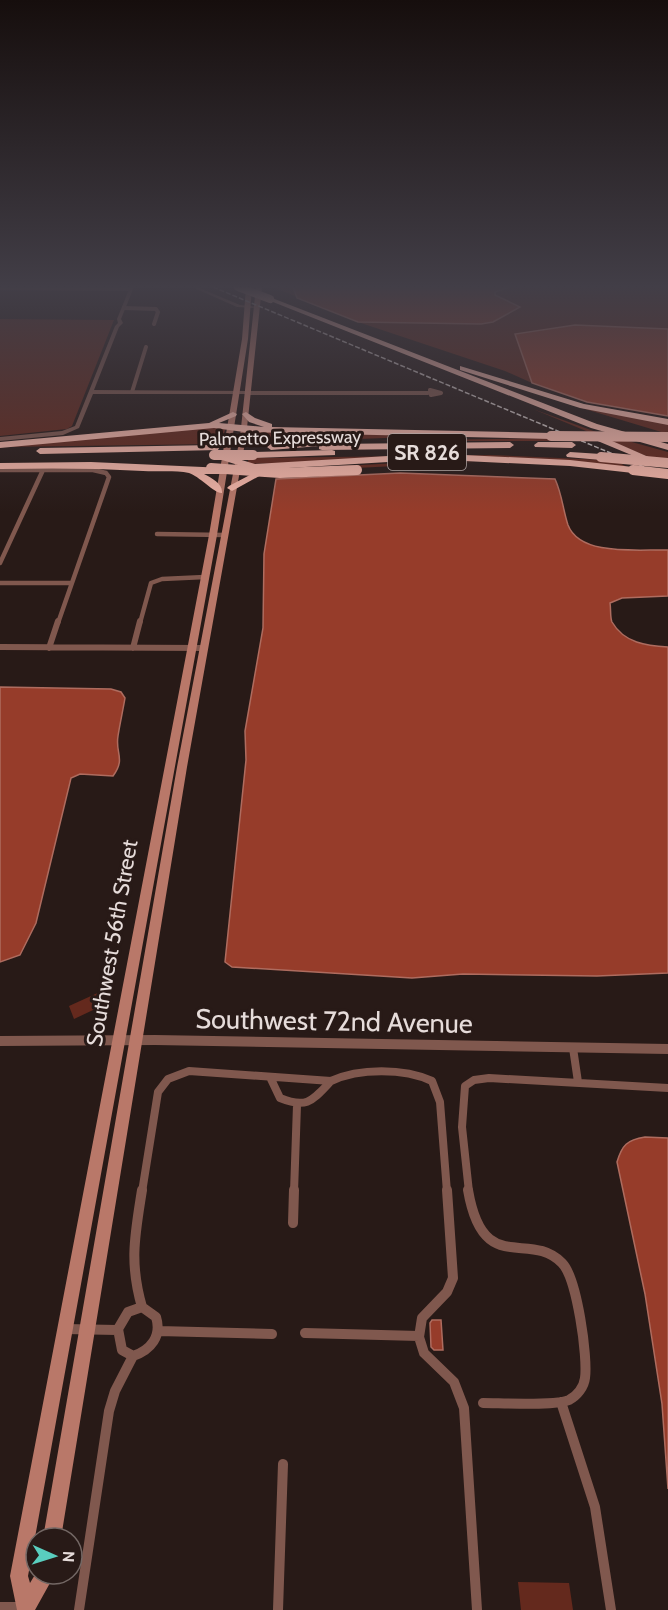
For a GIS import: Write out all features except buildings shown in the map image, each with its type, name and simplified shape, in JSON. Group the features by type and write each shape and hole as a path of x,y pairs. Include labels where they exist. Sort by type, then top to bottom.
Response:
{"highway":[{"path":"422,362 477,388 668,465"},
{"path":"427,362 594,426 668,446"},
{"path":"445,362 577,413 668,438"},
{"path":"458,367 583,406 668,422"},
{"path":"205,425 233,414"},
{"path":"246,414 261,424 286,430"},
{"path":"0,445 205,425 244,429 668,438"},
{"path":"271,447 494,435"},
{"name":"Palmetto Expressway","path":"254,451 271,447 668,446"},
{"name":"Palmetto Expressway","path":"0,451 215,452"},
{"name":"Palmetto Expressway","path":"0,459 254,451 491,452 601,457 668,465"},
{"path":"51,458 280,473 465,463 587,465"},
{"path":"225,458 238,464 259,467 454,458 587,465 668,474"},
{"path":"0,466 91,465 222,472 238,464"},
{"path":"232,488 255,474 287,465"},
{"path":"185,471 211,481 219,491"}],"main road":[{"name":"Southwest 56th Street","path":"26,1608 19,1576 213,535 242,362"},
{"name":"Southwest 56th Street","path":"54,1526 216,577 244,429 250,362"},
{"path":"205,577 216,577"},
{"path":"26,1608 39,1586"}],"street":[{"path":"0,439 72,431 78,426 103,362"},
{"path":"132,392 141,362"},
{"path":"92,392 428,393"},
{"path":"0,470 90,470 107,474 109,482 50,648"},
{"path":"0,563 43,470"},
{"path":"157,534 224,535"},
{"path":"133,648 148,589 155,581 205,577"},
{"path":"0,583 72,583"},
{"path":"0,648 204,648"},
{"name":"Southwest 72nd Avenue","path":"0,1041 137,1040 668,1050"},
{"path":"573,1048 578,1082"},
{"path":"142,1307 134,1280 133,1251 156,1098 164,1081 178,1073 189,1071 331,1081"},
{"path":"270,1077 280,1098 297,1106 313,1100 331,1081 342,1075 377,1073 418,1075 433,1082 440,1102 453,1278 449,1292 423,1315 419,1336 423,1353 455,1383 464,1408 477,1610"},
{"path":"483,1402 561,1402 572,1399 585,1379 585,1362 570,1276 558,1259 543,1253 500,1246 478,1226 470,1198 461,1108 465,1086 481,1079 668,1088"},
{"path":"293,1223 297,1106"},
{"path":"142,1307 148,1309 157,1318 159,1331 157,1339 147,1352 133,1356 122,1350 116,1337 117,1330 126,1313 142,1307"},
{"path":"65,1329 117,1330"},
{"path":"159,1331 272,1334"},
{"path":"305,1333 419,1336"},
{"path":"79,1610 109,1411 115,1391 133,1356"},
{"path":"561,1402 595,1507 611,1610"},
{"path":"278,1610 283,1464"},
{"path":"0,1607 26,1608"}],"shaded area":[{"path":"0,362 97,362 72,426 67,429 0,436"},
{"path":"478,362 668,362 668,415 532,383"},
{"path":"525,362 668,362 668,416 587,402 532,383"},
{"path":"565,403 668,423 668,434"},
{"path":"533,409 599,433 668,452 668,465"},
{"path":"214,427 226,428 220,444 0,447"},
{"path":"251,431 437,435 437,436 251,443"},
{"path":"556,438 570,441 375,441"},
{"path":"490,455 605,460 618,462 627,467 495,457 247,464 249,458"},
{"path":"436,461 474,462 317,470 286,469"},
{"path":"400,473 555,479 568,525 575,535 585,542 612,549 668,550 668,596 622,598 610,603 612,622 623,635 644,644 668,647 668,973 597,976 463,974 412,978 232,967 225,962 246,760 245,731 263,628 264,554 276,479"},
{"path":"0,687 111,689 121,692 125,698 117,742 120,760 117,770 113,776 80,774 71,778 36,923 20,955 0,962"},
{"path":"102,991 108,1003 74,1019 69,1006"},
{"path":"645,1137 668,1138 668,1489 662,1404 645,1294 617,1162 626,1144"},
{"path":"432,1320 441,1320 443,1350 434,1350 431,1347 430,1323"},
{"path":"518,1582 569,1583 573,1610 521,1610"}],"railway":[{"path":"393,362 668,477"}]}
